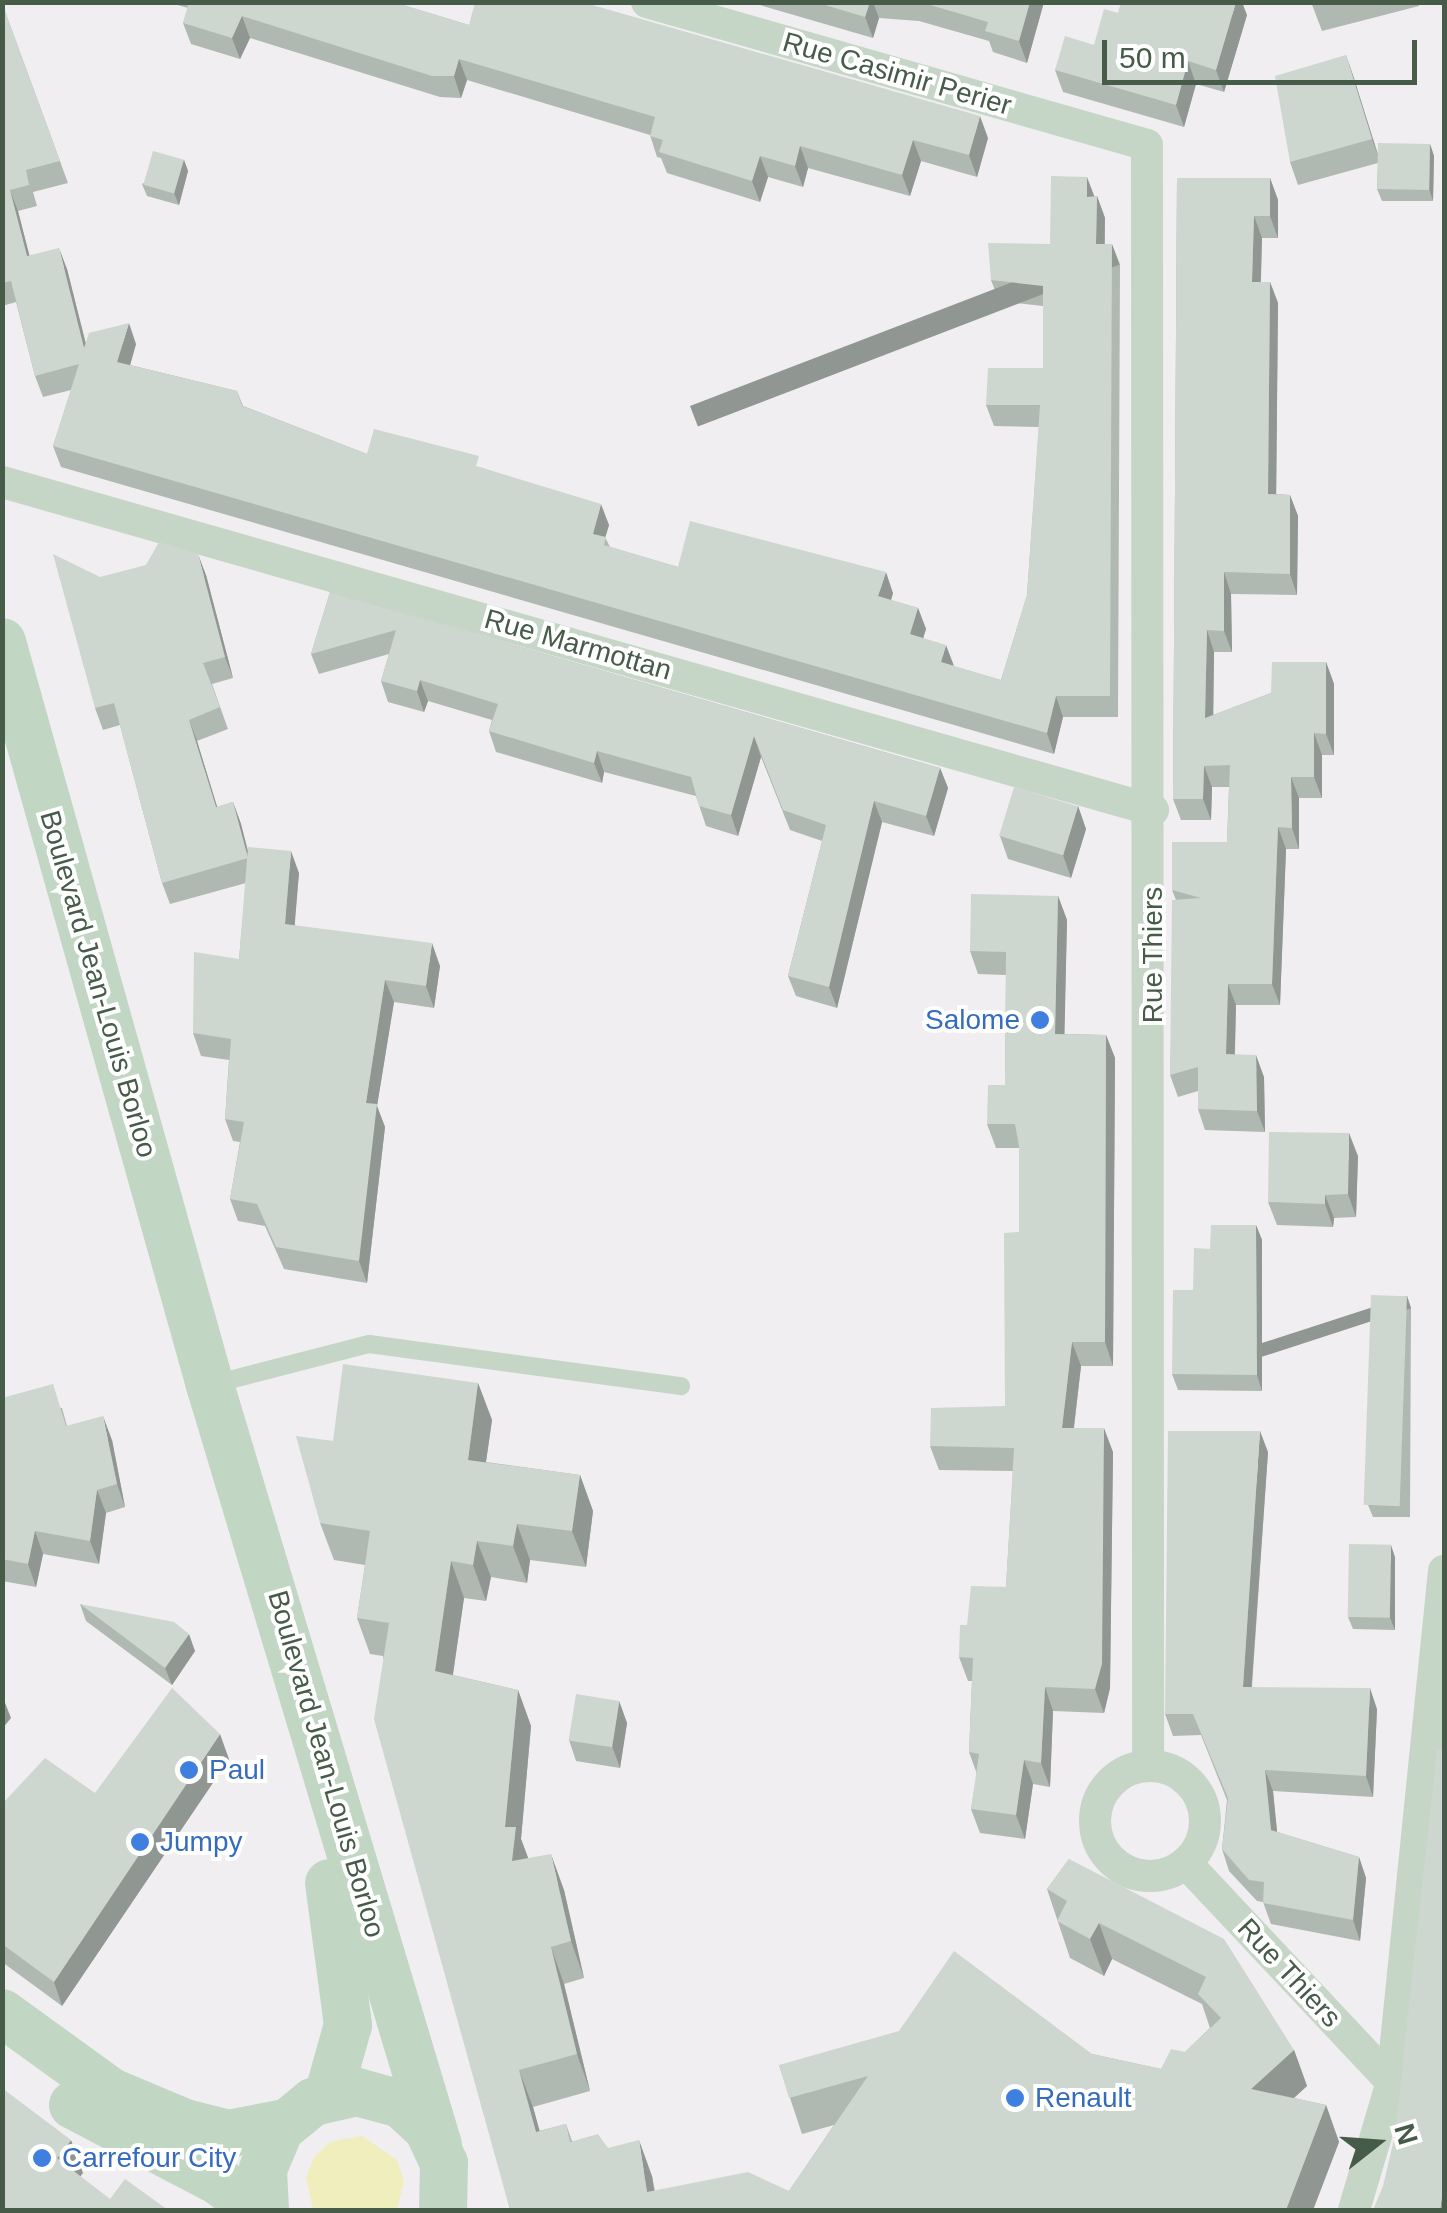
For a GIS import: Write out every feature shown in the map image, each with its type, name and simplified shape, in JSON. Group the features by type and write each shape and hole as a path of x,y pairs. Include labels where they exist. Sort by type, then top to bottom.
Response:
{"main road":[{"name":"Boulevard Jean-Louis Borloo","path":"2,642 210,1385 438,2145 443,2210"},
{"name":"Boulevard Jean-Louis Borloo","path":"210,1385 220,1488 340,1932 347,2040 328,2096"},
{"path":"2,2013 111,2092 186,2124 228,2134 286,2123 328,2096 392,2100 438,2145"},
{"path":"2,2052 78,2109 220,2182 256,2210"},
{"path":"265,2210 265,2160 286,2123"}],"street":[{"name":"Rue Casimir Perier","path":"648,2 1147,145"},
{"name":"Rue Thiers","path":"1147,145 1154,810 1148,1765"},
{"name":"Rue Marmottan","path":"2,482 1154,810"},
{"path":"1354,2210 1392,2082 1444,1571"},
{"path":"1148,1765 1181,1775 1202,1802 1204,1835 1186,1864 1164,1875 1128,1872 1096,1834 1106,1788 1148,1765"},
{"name":"Rue Thiers","path":"1186,1864 1392,2082"}],"lane":[{"path":"210,1385 369,1344 681,1386"}],"green space":[{"path":"362,2136 397,2160 404,2181 397,2210 313,2210 306,2177 314,2157 330,2142"}],"building":[{"path":"189,2 393,2 469,25 475,2 582,2 980,116 969,155 913,140 902,175 800,146 795,166 760,156 752,181 659,152 663,140 650,136 655,117 459,59 454,76 432,76 242,16 232,38 183,23"},
{"path":"815,2 870,2 865,17"},
{"path":"920,2 1030,2 1019,41 985,31 988,22"},
{"path":"1121,2 1236,2 1216,70 1188,61 1176,105 1055,70 1065,36 1094,45 1104,9 1118,13"},
{"path":"2,3 60,161 26,170 29,185 10,190 27,256 59,248 84,348 89,333 129,323 117,362 237,391 242,406 367,454 374,429 479,456 476,466 601,504 593,534 606,537 604,545 678,567 690,521 886,572 878,596 918,608 910,634 946,645 941,662 1001,680 1027,595 1040,405 986,405 988,368 1043,368 1043,286 991,280 988,243 1050,244 1051,176 1087,177 1087,197 1097,196 1096,244 1112,244 1110,696 1056,696 1047,733 53,446 79,364 35,376 11,281 2,283"},
{"path":"1346,55 1372,139 1290,162 1275,76"},
{"path":"1378,143 1430,144 1429,190 1377,189"},
{"path":"153,151 184,160 174,193 143,185"},
{"path":"1177,178 1270,178 1270,216 1254,216 1252,282 1270,282 1268,494 1290,495 1290,574 1224,572 1224,631 1207,630 1205,718 1271,693 1272,662 1326,662 1326,734 1314,733 1314,777 1291,777 1292,828 1278,827 1272,984 1228,984 1226,1054 1256,1055 1257,1111 1198,1109 1198,1067 1170,1075 1172,900 1201,898 1172,890 1172,842 1227,842 1230,765 1204,766 1203,799 1173,799"},
{"path":"159,542 198,554 225,657 203,663 220,707 189,720 216,807 233,802 248,858 162,883 114,703 95,708 53,554 100,577 146,565"},
{"path":"330,592 940,768 926,816 874,801 829,987 788,976 826,825 783,810 754,736 731,815 699,806 691,777 597,751 594,763 489,731 498,704 420,680 417,691 381,681 396,630 311,654"},
{"path":"1014,787 1078,807 1063,855 999,836"},
{"path":"248,847 291,851 285,924 432,943 426,986 385,980 366,1103 377,1104 359,1261 276,1247 257,1204 230,1199 244,1122 225,1119 231,1039 193,1033 194,952 239,959"},
{"path":"971,894 1058,896 1055,1034 1106,1035 1105,1342 1072,1342 1062,1428 1104,1428 1102,1664 1095,1689 1045,1687 1041,1763 1024,1760 1016,1815 971,1809 979,1754 969,1752 973,1658 959,1657 960,1625 967,1625 971,1586 1006,1587 1014,1448 930,1446 931,1408 1005,1406 1004,1233 1019,1232 1019,1146 1015,1124 987,1124 988,1085 1005,1085 1006,952 970,951"},
{"path":"1269,1132 1349,1133 1348,1194 1325,1195 1325,1204 1268,1202"},
{"path":"1211,1225 1256,1225 1257,1375 1172,1374 1173,1290 1193,1290 1194,1248 1210,1249"},
{"path":"1371,1295 1407,1296 1400,1506 1364,1505"},
{"path":"343,1364 478,1383 468,1460 580,1475 572,1531 517,1524 513,1546 477,1541 473,1565 451,1561 435,1671 518,1690 505,1827 516,1827 512,1861 551,1854 571,1941 551,1947 577,2054 519,2070 536,2132 566,2124 570,2142 598,2134 608,2148 639,2140 647,2192 748,2172 789,2191 868,2076 789,2098 779,2065 899,2031 954,1951 1092,2054 1161,2069 1171,2049 1185,2052 1221,2018 1198,1994 1206,1977 1099,1923 1090,1939 1057,1921 1067,1901 1047,1889 1069,1859 1224,1939 1294,2050 1251,2089 1326,2105 1286,2210 510,2210 374,1719 389,1623 357,1618 370,1531 320,1523 296,1436 333,1441"},
{"path":"53,1384 66,1426 103,1416 117,1484 97,1490 90,1541 35,1531 28,1564 2,1559 2,1398"},
{"path":"1168,1431 1260,1431 1243,1687 1370,1688 1366,1776 1265,1770 1271,1830 1359,1857 1353,1920 1263,1903 1264,1882 1249,1880 1222,1849 1228,1798 1193,1714 1165,1714"},
{"path":"1349,1544 1391,1545 1390,1618 1348,1617"},
{"path":"80,1604 174,1622 189,1634 165,1668"},
{"path":"172,1688 220,1734 54,1982 2,1944 2,1801 45,1758 95,1793"},
{"path":"576,1694 619,1701 612,1747 569,1740"},
{"path":"1437,1749 1444,1751 1444,2181 1440,2210 1373,2210 1395,2135"},
{"path":"2,2088 71,2140 57,2158 110,2199 125,2179 168,2210 2,2210"}],"place":[{"name":"Salome","path":"1040,1020"},
{"name":"Paul","path":"189,1770"},
{"name":"Jumpy","path":"140,1842"},
{"name":"Renault","path":"1015,2098"},
{"name":"Carrefour City","path":"42,2158"}]}
